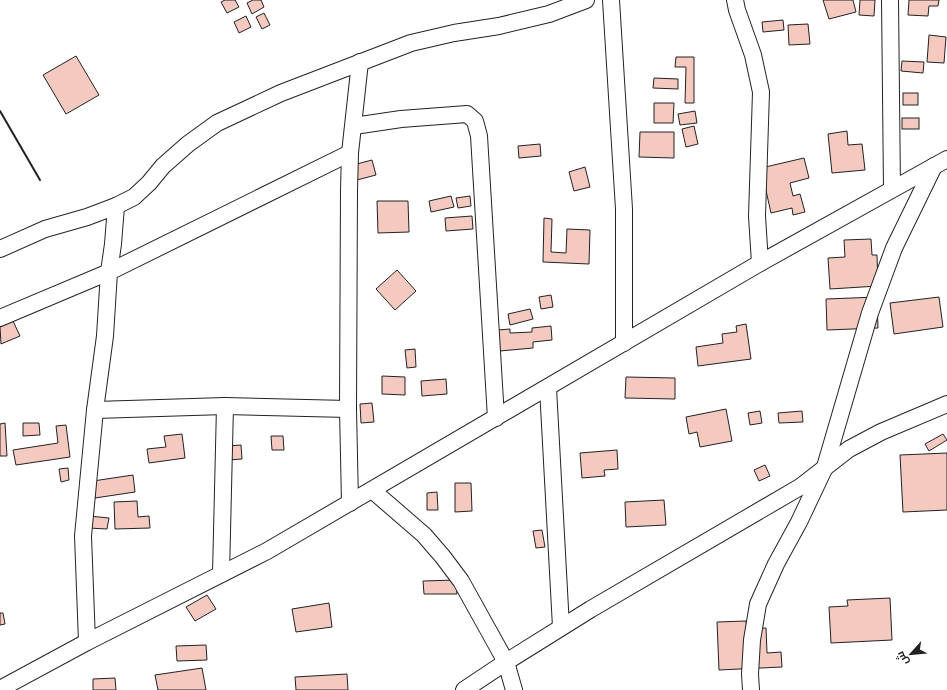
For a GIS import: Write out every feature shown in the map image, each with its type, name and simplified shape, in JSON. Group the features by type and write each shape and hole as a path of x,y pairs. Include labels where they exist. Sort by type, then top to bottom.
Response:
{"street":[{"path":"0,249 45,229 86,217 116,206 134,196 150,183 163,166 188,144 217,123 281,93 411,43 454,33 499,26 546,7 586,0"},
{"path":"611,0 624,209 624,343"},
{"path":"735,0 736,10 753,55 761,92 757,216 760,263"},
{"path":"890,0 892,189"},
{"path":"350,503 348,409 349,190 350,152 360,62"},
{"path":"354,126 401,119 467,114 475,121 479,136 496,418"},
{"path":"0,318 109,272 350,152"},
{"path":"0,689 86,642 268,551 760,263 941,163"},
{"path":"751,690 750,674 752,640 758,604 776,564 799,522 825,468 870,313 894,248 941,163"},
{"path":"86,642 83,536 95,410 105,336 109,272 116,206"},
{"path":"548,388 561,627"},
{"path":"464,690 591,608 800,487 849,449 881,432 947,404"},
{"path":"95,410 225,406 348,409"},
{"path":"221,574 225,406"},
{"path":"372,490 424,534 461,581 506,662 514,690"}],"building":[{"path":"225,0 235,0 239,7 227,13 221,2"},
{"path":"253,0 261,0 264,7 252,14 247,3"},
{"path":"823,0 853,0 856,12 829,19"},
{"path":"860,0 875,0 874,16 859,15"},
{"path":"909,0 939,0 938,6 929,6 928,16 908,15"},
{"path":"264,13 270,25 262,29 256,17"},
{"path":"246,16 251,27 239,33 234,22"},
{"path":"783,20 784,30 763,32 762,22"},
{"path":"808,24 810,44 789,45 788,25"},
{"path":"929,35 946,37 944,63 927,62"},
{"path":"76,56 99,95 66,114 43,75"},
{"path":"676,57 694,57 694,103 685,103 686,67 675,67"},
{"path":"902,61 924,62 923,73 901,71"},
{"path":"654,78 678,79 678,89 653,88"},
{"path":"903,93 918,93 918,105 903,105"},
{"path":"654,103 674,103 673,123 654,123"},
{"path":"695,111 697,123 680,125 678,114"},
{"path":"902,118 919,118 919,129 902,129"},
{"path":"694,126 698,144 686,147 682,129"},
{"path":"847,131 848,145 862,144 865,170 832,173 828,134"},
{"path":"640,132 674,132 674,158 639,157"},
{"path":"540,144 541,156 519,158 518,146"},
{"path":"804,158 809,178 790,183 793,196 800,194 805,212 793,215 792,208 771,213 761,168"},
{"path":"372,160 376,175 357,180 353,165"},
{"path":"585,167 590,187 574,191 569,172"},
{"path":"451,196 454,207 431,212 429,201"},
{"path":"470,196 471,206 458,208 456,198"},
{"path":"377,201 408,201 409,232 378,233"},
{"path":"472,216 473,229 446,231 445,218"},
{"path":"544,218 552,219 551,252 566,253 567,229 590,230 589,264 543,262"},
{"path":"871,239 872,255 877,255 878,286 830,289 828,258 845,257 844,240"},
{"path":"397,270 416,291 395,310 376,289"},
{"path":"551,295 553,307 541,309 539,297"},
{"path":"877,297 878,328 827,330 826,299"},
{"path":"939,297 943,327 894,334 890,303"},
{"path":"530,309 533,319 510,325 508,314"},
{"path":"13,321 20,336 1,344 0,327"},
{"path":"746,324 751,359 698,366 696,347 723,343 722,334 737,332 736,326"},
{"path":"551,326 552,340 533,342 533,348 500,351 498,330 510,329 510,333 532,332 532,328"},
{"path":"415,349 416,367 407,368 405,350"},
{"path":"382,376 405,377 405,395 382,394"},
{"path":"626,377 675,378 675,399 625,398"},
{"path":"446,379 447,394 422,396 421,381"},
{"path":"372,403 374,422 361,423 360,404"},
{"path":"726,409 732,441 700,447 697,432 689,434 686,417"},
{"path":"760,411 762,423 750,425 748,413"},
{"path":"802,411 803,422 779,423 778,413"},
{"path":"5,423 7,456 0,456 0,424"},
{"path":"23,423 39,423 40,435 23,436"},
{"path":"66,425 70,457 16,465 13,450 58,443 56,426"},
{"path":"182,434 185,458 149,463 147,449 166,447 164,436"},
{"path":"943,434 947,440 929,451 925,444"},
{"path":"271,436 283,436 284,450 272,450"},
{"path":"241,445 242,459 228,460 227,446"},
{"path":"617,450 618,469 604,470 605,476 582,478 580,453"},
{"path":"947,453 947,510 903,512 900,455"},
{"path":"765,465 770,476 759,481 754,470"},
{"path":"68,468 69,480 61,482 59,469"},
{"path":"133,475 135,492 95,498 93,481"},
{"path":"455,483 471,483 472,511 455,512"},
{"path":"437,492 438,510 427,510 427,493"},
{"path":"664,500 666,525 626,527 625,502"},
{"path":"137,501 138,517 149,516 150,528 115,529 114,502"},
{"path":"89,516 109,518 107,529 88,528"},
{"path":"542,530 545,547 536,548 533,531"},
{"path":"456,580 457,594 424,594 423,581"},
{"path":"207,595 216,609 195,621 186,607"},
{"path":"890,598 892,640 831,643 829,607 848,606 847,600"},
{"path":"329,603 332,627 296,632 292,609"},
{"path":"0,613 3,613 5,624 0,625"},
{"path":"746,621 747,629 766,628 767,653 781,652 782,667 719,670 717,622"},
{"path":"206,645 207,660 177,661 176,646"},
{"path":"202,668 206,690 158,690 155,675"},
{"path":"347,674 348,690 296,690 295,677"},
{"path":"115,678 116,690 93,690 93,679"}],"wall":[{"path":"0,111 40,180"}]}
